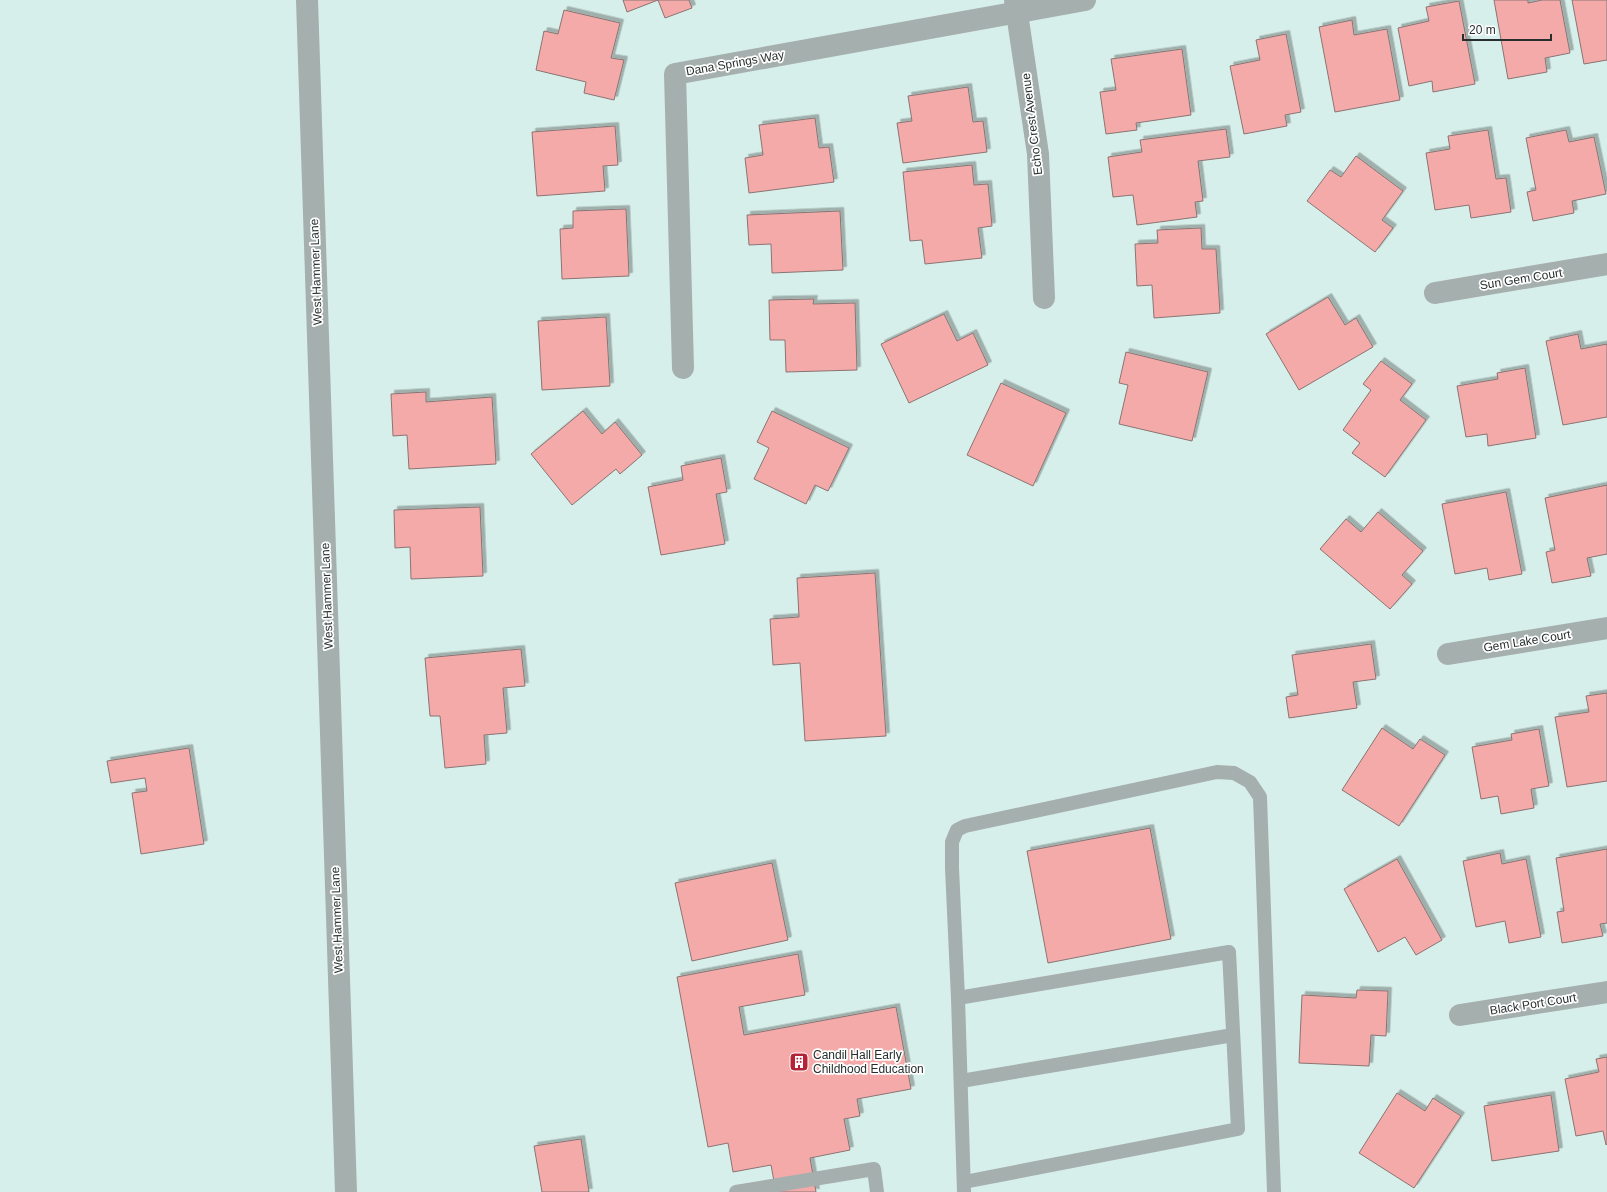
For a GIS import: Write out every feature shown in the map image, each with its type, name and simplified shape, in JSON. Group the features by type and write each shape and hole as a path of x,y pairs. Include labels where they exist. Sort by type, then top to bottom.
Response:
{"street":[{"name":"West Hammer Lane","path":"307,0 346,1192"},
{"name":"Dana Springs Way","path":"683,368 675,74 1016,6 1085,0"},
{"name":"Echo Crest Avenue","path":"1016,6 1038,154 1044,298"},
{"name":"Sun Gem Court","path":"1435,293 1607,264"},
{"name":"Gem Lake Court","path":"1448,654 1607,628"},
{"name":"Black Port Court","path":"1460,1015 1607,992"}],"lane":[{"path":"958,998 1229,952 1238,1129 964,1187 952,868 952,842 957,830 965,826 1217,772 1234,772 1250,782 1260,797 1274,1192"},
{"path":"961,1081 1233,1035"},
{"path":"736,1192 874,1169 877,1192"}],"building":[{"path":"623,0 658,0 627,12"},
{"path":"658,0 689,0 692,8 665,18"},
{"path":"1494,0 1528,0 1528,3 1542,0 1560,0 1570,53 1545,58 1547,72 1508,79"},
{"path":"1572,0 1607,0 1607,60 1584,64"},
{"path":"1459,1 1475,84 1433,92 1432,81 1409,86 1398,28 1429,21 1426,7"},
{"path":"564,10 620,23 611,58 624,60 614,100 584,93 586,82 536,70 544,31 558,34"},
{"path":"1352,20 1354,35 1387,29 1400,100 1335,112 1319,27"},
{"path":"1286,34 1301,112 1285,115 1287,126 1244,134 1230,66 1260,60 1256,40"},
{"path":"1182,49 1191,115 1136,123 1137,130 1106,134 1100,92 1116,90 1111,59"},
{"path":"968,87 973,122 983,121 987,152 903,163 897,123 912,121 908,96"},
{"path":"815,118 819,148 829,147 834,182 749,193 745,158 763,155 759,125"},
{"path":"615,126 618,165 603,166 605,191 537,196 532,132"},
{"path":"1226,129 1230,157 1198,161 1203,201 1195,202 1197,217 1137,225 1133,195 1113,197 1108,157 1142,152 1140,140"},
{"path":"1488,130 1496,179 1506,178 1511,212 1471,218 1469,205 1435,210 1426,153 1450,149 1448,136"},
{"path":"1566,130 1569,142 1594,137 1606,194 1572,201 1574,213 1533,221 1527,192 1536,190 1526,138"},
{"path":"1356,156 1403,191 1382,220 1393,228 1375,252 1307,201 1330,170 1341,177"},
{"path":"972,165 974,185 988,184 992,226 978,228 982,258 925,264 922,240 910,241 903,172"},
{"path":"626,209 629,276 562,279 560,229 573,228 573,211"},
{"path":"840,211 843,270 772,273 771,244 749,245 747,215"},
{"path":"1201,228 1202,249 1216,249 1220,313 1154,318 1152,285 1137,286 1135,244 1158,243 1157,230"},
{"path":"1328,297 1345,325 1356,318 1373,347 1299,390 1266,334"},
{"path":"814,299 813,304 855,303 857,370 786,372 785,340 770,340 769,300"},
{"path":"944,314 957,341 973,333 988,365 909,403 881,344"},
{"path":"606,317 610,386 542,390 538,321"},
{"path":"1578,334 1581,349 1607,344 1607,417 1563,425 1546,341"},
{"path":"1126,352 1208,372 1192,441 1119,424 1128,385 1119,383"},
{"path":"1381,361 1412,384 1400,400 1426,420 1385,477 1352,453 1360,443 1343,430 1371,390 1363,384"},
{"path":"1525,368 1536,438 1488,446 1487,434 1466,437 1457,386 1498,379 1497,373"},
{"path":"1001,383 1066,413 1033,486 967,455"},
{"path":"426,392 426,402 492,397 496,464 409,469 407,435 393,436 391,394"},
{"path":"583,411 602,434 615,422 642,455 620,474 616,469 572,505 531,454"},
{"path":"772,411 849,448 828,491 815,485 806,504 754,479 769,448 757,442"},
{"path":"721,458 727,492 716,494 725,544 661,555 648,487 683,480 681,466"},
{"path":"1607,485 1607,554 1587,558 1591,576 1552,583 1546,552 1555,550 1545,498"},
{"path":"1506,492 1522,574 1489,580 1487,568 1455,574 1442,504"},
{"path":"480,507 483,576 411,579 410,547 395,548 394,510"},
{"path":"1378,512 1423,551 1402,575 1412,584 1390,609 1320,549 1346,519 1361,532"},
{"path":"875,573 886,736 805,741 800,663 773,665 770,619 799,617 797,578"},
{"path":"1371,644 1376,679 1353,682 1357,708 1289,718 1286,697 1298,695 1292,655"},
{"path":"521,649 525,686 503,688 507,733 484,735 486,764 445,768 440,716 430,716 425,658"},
{"path":"1607,693 1607,781 1567,787 1555,717 1589,712 1586,696"},
{"path":"1382,728 1413,749 1420,739 1445,755 1399,826 1342,790"},
{"path":"1539,729 1549,786 1531,789 1534,808 1501,814 1498,796 1481,799 1472,747 1512,740 1511,734"},
{"path":"189,748 204,844 141,854 132,793 147,791 145,778 111,783 107,761"},
{"path":"1150,828 1171,939 1048,963 1027,851"},
{"path":"1607,849 1607,923 1600,924 1603,936 1562,943 1557,912 1564,911 1556,858"},
{"path":"1500,853 1502,864 1526,859 1541,937 1509,943 1505,921 1476,927 1463,861"},
{"path":"1397,859 1442,940 1416,955 1405,937 1378,952 1344,889"},
{"path":"772,863 788,940 692,961 675,883"},
{"name":"Candil Hall Early Childhood Education","path":"798,954 805,995 739,1007 744,1035 896,1007 911,1089 857,1099 860,1116 844,1119 850,1150 810,1158 816,1192 776,1192 771,1165 733,1172 728,1143 708,1147 677,977"},
{"path":"1357,990 1388,991 1386,1036 1371,1035 1369,1066 1299,1063 1302,995 1356,998"},
{"path":"1607,1057 1606,1145 1603,1131 1576,1136 1565,1079 1599,1072 1596,1059"},
{"path":"1397,1093 1425,1111 1433,1098 1461,1116 1414,1188 1359,1153"},
{"path":"1551,1095 1559,1151 1492,1161 1484,1106"},
{"path":"581,1139 589,1192 542,1192 534,1146"}],"place":[{"name":"Candil Hall Early Childhood Education","path":"799,1062"}]}
